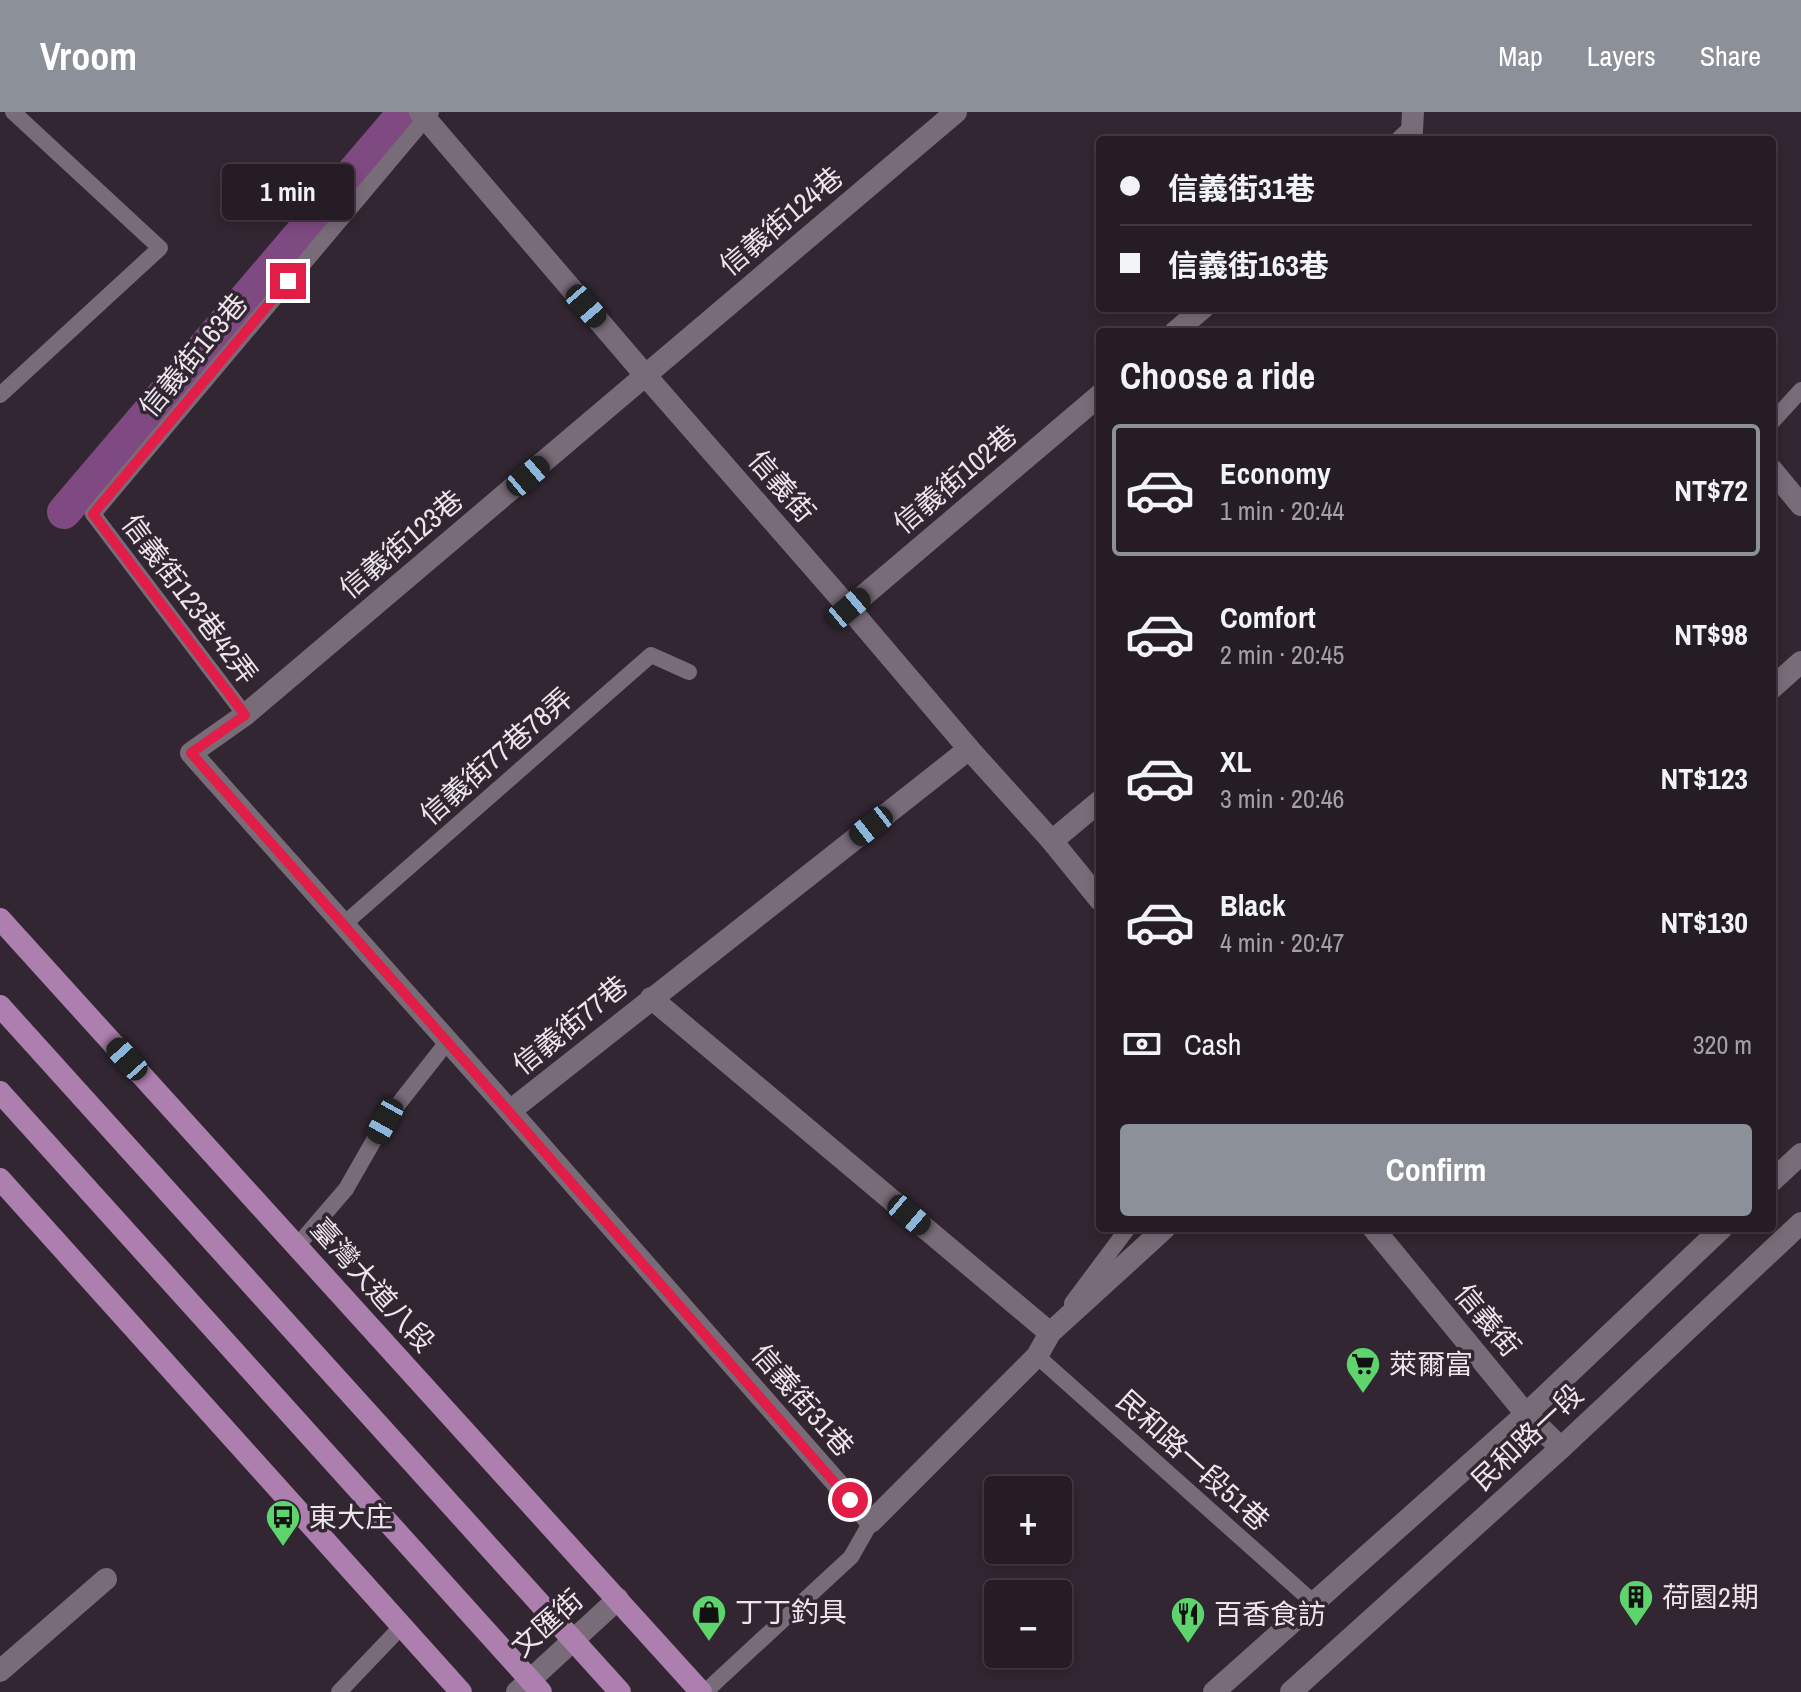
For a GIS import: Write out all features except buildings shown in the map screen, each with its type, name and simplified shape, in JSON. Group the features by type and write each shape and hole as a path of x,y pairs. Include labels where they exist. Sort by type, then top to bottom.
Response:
{"main road":[{"name":"臺灣大道八段","path":"0,919 703,1692"},
{"path":"0,1006 620,1692"},
{"path":"0,1092 529,1688"},
{"path":"0,1179 461,1692"}],"street":[{"name":"信義街124巷","path":"646,376 956,112"},
{"path":"1406,136 1412,131 1413,112"},
{"name":"信義街","path":"425,114 646,376 1096,895"},
{"path":"1180,328 1198,312"},
{"name":"信義街123巷","path":"191,753 245,715 646,376"},
{"name":"信義街102巷","path":"849,608 1096,398"},
{"path":"1776,475 1801,505"},
{"path":"1776,684 1801,662"},
{"name":"信義街77巷","path":"191,753 510,1111 969,749"},
{"path":"1052,841 1096,804"},
{"path":"651,998 1050,1333"},
{"name":"信義街31巷","path":"510,1111 871,1522"},
{"path":"1776,1177 1801,1154"},
{"name":"民和路一段","path":"1291,1692 1561,1448 1801,1223"},
{"path":"871,1522 1037,1356 1050,1333 1161,1232"},
{"name":"信義街","path":"1376,1232 1526,1414 1561,1448"},
{"name":"民和路一段","path":"1214,1692 1526,1414 1718,1232"},
{"path":"0,1671 106,1579"},
{"name":"文匯街","path":"529,1688 573,1640 618,1599"}],"lane":[{"path":"2,388 160,248 13,112"},
{"name":"信義街163巷","path":"93,514 425,114"},
{"path":"1776,418 1801,390"},
{"name":"信義街123巷42弄","path":"93,514 245,715"},
{"name":"信義街77巷78弄","path":"344,924 651,655 689,672"},
{"path":"297,1246 346,1189 385,1121 448,1041"},
{"path":"1050,1333 1125,1232"},
{"name":"民和路一段51巷","path":"1037,1356 1314,1603"},
{"path":"703,1692 851,1557 871,1522"},
{"path":"339,1692 402,1626"}],"waterway":[{"path":"64,512 405,112"}],"place":[{"name":"萊爾富","path":"1363,1395"},
{"name":"東大庄","path":"283,1548"},
{"name":"荷園2期","path":"1636,1628"},
{"name":"丁丁釣具","path":"709,1643"},
{"name":"百香食訪","path":"1188,1645"}],"route":[{"path":"288,281 93,514 245,715 191,753 850,1500"}]}
